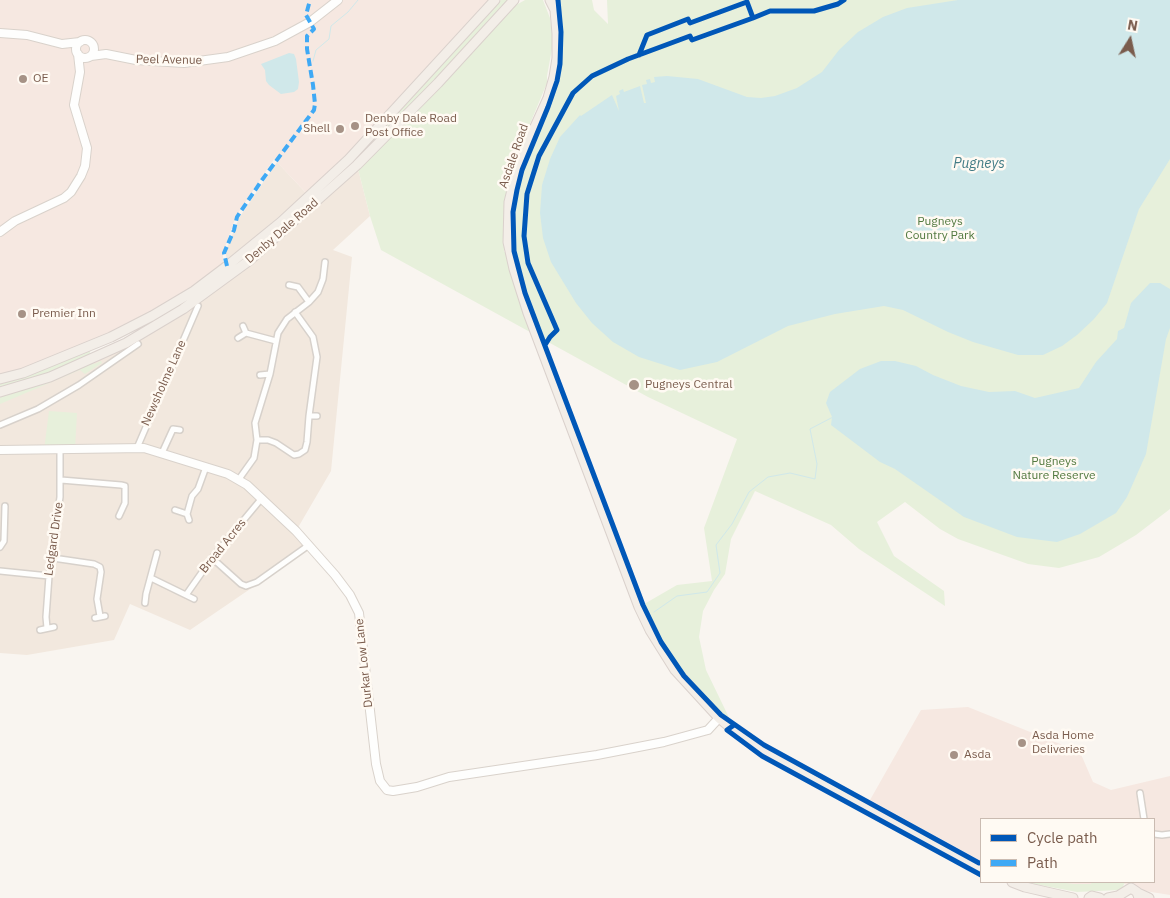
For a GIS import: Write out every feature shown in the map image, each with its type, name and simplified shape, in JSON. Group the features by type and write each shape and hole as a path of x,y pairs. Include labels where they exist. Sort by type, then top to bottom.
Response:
{"main road":[{"name":"Denby Dale Road","path":"0,380 30,370 111,337 152,316 194,291 227,266 281,222 348,159 495,0"},
{"name":"Denby Dale Road","path":"0,392 50,377 126,343 183,309 250,260 357,165 438,84 514,0"},
{"name":"Asdale Road","path":"551,0 556,19 557,34 557,58 554,77 548,98 519,165 509,202 508,236 514,269 528,313 639,607 657,642 675,670 719,718 736,732 806,776 980,868"},
{"path":"1015,883 1073,898"},
{"path":"1108,898 1118,896 1126,890 1133,888 1138,894 1149,898"}],"street":[{"name":"Peel Avenue","path":"0,33 27,35 62,44 82,58 106,54 136,60 169,62 207,61 228,57 275,41 310,22 338,0"},
{"name":"Peel Avenue","path":"62,44 86,41 106,54"},
{"path":"80,42 77,47 80,72"},
{"path":"0,232 15,221 64,198 71,192 81,176 85,166 87,148 74,105 75,92 80,72 94,51 92,44"},
{"path":"239,479 254,458 257,440 256,423 270,374 276,341 287,319 309,302 321,286 325,262"},
{"path":"318,270 324,271"},
{"path":"289,285 298,287 309,302"},
{"name":"Newsholme Lane","path":"137,448 190,318 198,306"},
{"path":"257,440 268,440 276,443 294,455 305,450 317,356 316,346 308,328 296,312"},
{"path":"243,326 246,334"},
{"path":"238,338 246,334 276,341"},
{"path":"0,425 38,409 138,344"},
{"path":"260,375 270,374"},
{"path":"79,376 83,381"},
{"path":"309,416 317,416"},
{"path":"162,453 173,429 180,430"},
{"name":"Durkar Low Lane","path":"0,450 137,448 162,453 239,479 262,498 309,545 350,595 358,614 376,764 380,781 387,790 417,787 449,777 597,755 664,742 708,730 719,718"},
{"name":"Ledgard Drive","path":"47,628 49,576 53,558 61,480 60,449"},
{"path":"189,520 187,514 192,496 198,490 206,467"},
{"path":"61,480 127,485 125,503 119,516"},
{"name":"Broad Acres","path":"186,595 212,558 262,498"},
{"path":"0,546 4,541 2,526 5,506"},
{"path":"176,510 187,514"},
{"path":"212,558 241,584 246,586 257,582 309,545"},
{"path":"146,603 146,594 157,553"},
{"path":"53,558 94,564 100,567 101,572 96,599 100,617"},
{"path":"0,571 49,576"},
{"path":"150,578 194,599"},
{"path":"40,630 54,627"},
{"path":"1140,793 1144,818"},
{"path":"1155,834 1170,834"}],"shaded area":[{"path":"0,0 495,0 309,196 274,159 236,216 223,253 223,263 194,291 152,316 0,379"},
{"path":"277,162 306,193 228,261 225,253 239,218"},
{"path":"357,165 370,216 333,250 352,257 331,471 296,531 309,545 256,585 190,630 130,604 114,640 27,655 0,653 0,392 126,343"},
{"path":"968,707 1080,752 1093,782 1111,790 1170,776 1170,895 1145,891 1138,887 1124,884 1078,886 1056,883 1155,883 1155,818 980,818 980,860 870,800 921,710"}],"green space":[{"path":"501,0 510,0 420,97 351,165 277,232 444,61"},
{"name":"Pugneys Country Park","path":"525,0 543,0 550,18 553,43 547,83 509,177 505,204 504,252 510,253 509,202 554,77 552,0 592,0 594,10 608,24 607,0 1170,0 1170,509 1136,535 1099,557 1059,568 1028,564 958,539 940,529 905,502 877,522 894,556 944,591 945,606 859,549 831,525 755,491 731,539 725,574 703,611 699,637 706,670 736,732 692,689 639,607 677,585 712,581 704,528 737,439 648,397 381,250 370,216 357,165 502,13"},
{"path":"91,349 89,356 27,381 0,388 0,382"},
{"path":"92,361 94,364 101,361 102,363 85,374 80,370 0,404 0,396"},
{"path":"49,411 77,413 75,449 44,450"},
{"path":"1029,883 1125,883 1122,889 1119,890 1077,892"}],"water":[{"name":"Pugneys","path":"958,0 1170,0 1170,159 1139,209 1107,303 1077,335 1062,346 1043,355 1018,355 973,342 903,310 884,306 835,314 788,326 717,362 680,370 639,357 613,342 592,323 576,303 551,262 543,238 540,213 542,185 550,159 560,137 580,115 612,95 619,111 616,96 623,89 624,92 640,86 644,103 646,103 642,85 647,84 646,80 650,79 651,83 655,82 654,77 667,76 698,79 747,97 775,96 797,88 822,72 839,50 858,32 883,17 907,8"},
{"path":"289,53 294,54 296,59 298,89 294,92 281,94 266,81 265,70 261,64"},
{"name":"Pugneys Nature Reserve","path":"1150,283 1160,283 1170,289 1170,328 1166,339 1146,454 1127,497 1116,513 1080,534 1057,542 1017,537 964,517 895,469 880,462 831,425 832,417 826,403 830,392 860,369 881,361 895,361 916,366 961,386 989,392 1015,391 1035,398 1079,388 1096,362 1117,339 1118,331 1124,328 1131,303"}],"waterway":[{"path":"313,61 316,50 329,39 331,26 348,12 358,0"},
{"path":"654,612 677,596 707,592 720,573 716,545 732,524 749,492 768,477 790,473 815,479 817,464 810,429 833,417"}],"marked path":[{"path":"227,266 224,253 234,230 237,217 314,110 313,85 307,49 307,36 314,29 306,15 310,0"}],"cycle path":[{"path":"558,0 561,32 560,64 557,81 522,170 517,190 513,212 514,251 525,293 643,605 661,642 684,676 721,715 764,745 979,863"},
{"path":"753,18 770,11 814,11 838,4 844,0"},
{"path":"545,345 557,330 528,263 524,236 527,194 539,156 573,93 592,76 628,59 690,36 692,40 753,18 747,2 690,23 688,19 647,35 639,55"},
{"path":"734,725 727,730 762,756 980,874"}],"place":[{"name":"OE","path":"23,79"},
{"name":"Denby Dale Road Post Office","path":"355,126"},
{"name":"Shell","path":"340,129"},
{"name":"Premier Inn","path":"22,314"},
{"name":"Pugneys Central","path":"634,385"},
{"name":"Asda Home Deliveries","path":"1022,743"},
{"name":"Asda","path":"954,755"}]}
